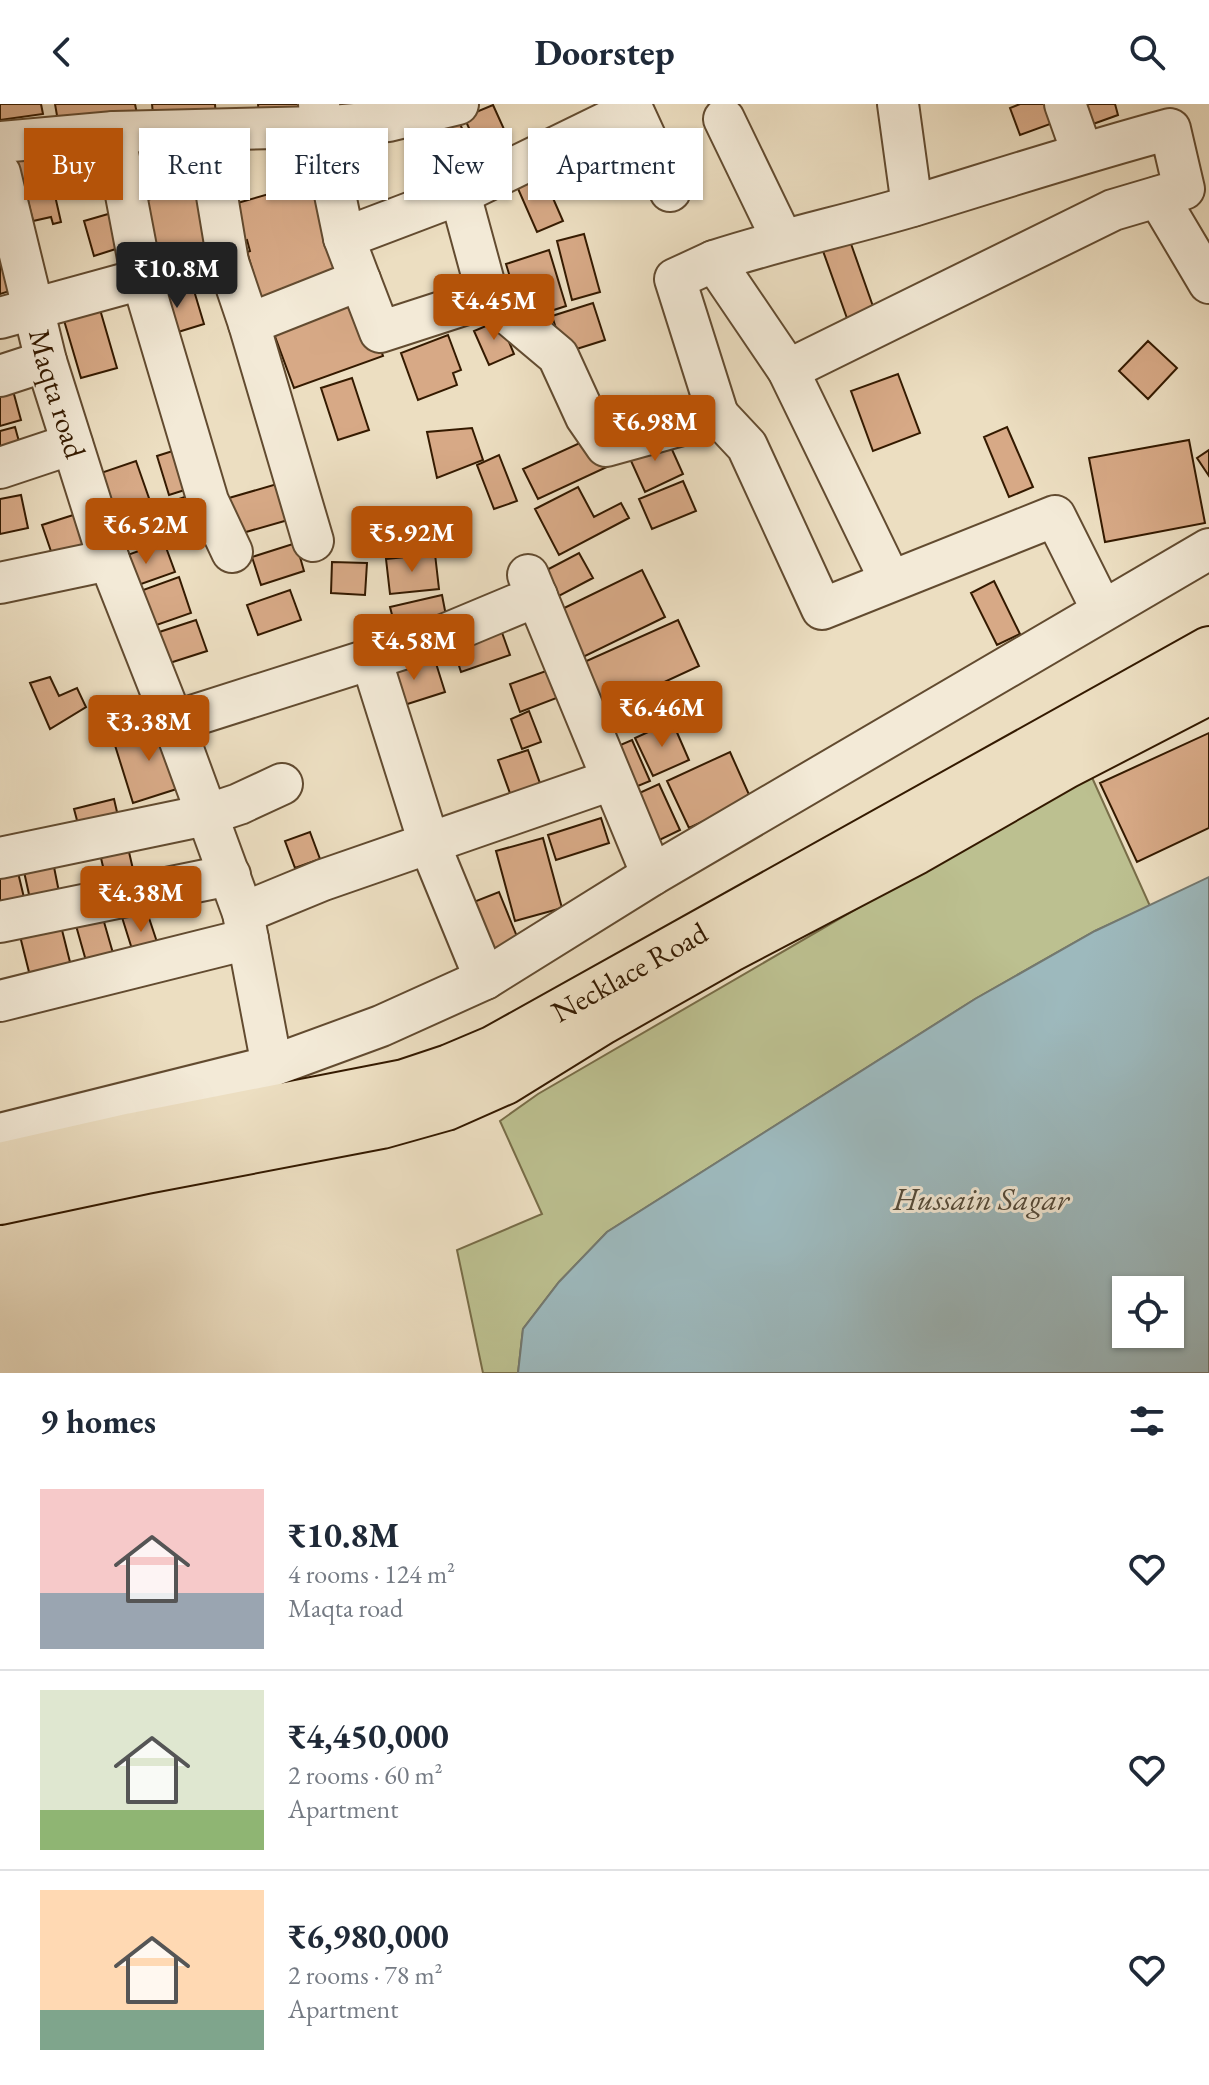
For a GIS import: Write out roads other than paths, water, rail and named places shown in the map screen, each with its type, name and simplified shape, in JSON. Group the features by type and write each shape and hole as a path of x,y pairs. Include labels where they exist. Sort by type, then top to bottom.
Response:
{"main road":[{"name":"Necklace Road","path":"395,1103 449,1067 494,1048 1209,649"},
{"name":"Necklace Road","path":"13,1171 395,1103 446,1108 505,1082 602,1022 729,950 916,852 1066,766 1209,692"}],"street":[{"path":"221,128 320,115 388,121 458,104"},
{"path":"898,104 912,206"},
{"path":"1065,104 1082,152"},
{"path":"512,168 631,107 641,128"},
{"path":"320,115 344,238 380,332 488,297"},
{"path":"788,370 1113,210 1184,189 1166,116 1082,152 912,206 782,239 714,261 675,279 718,415 747,446 822,609 1055,516 1102,610"},
{"path":"724,119 782,239"},
{"path":"0,142 24,140"},
{"name":"Maqta road","path":"0,173 17,314 46,361 109,560 230,875 246,926 272,1066"},
{"path":"123,179 142,279 208,501 232,552"},
{"path":"1158,197 1209,283"},
{"path":"218,200 228,262 313,541"},
{"path":"344,238 444,200"},
{"path":"462,200 488,297 558,356 586,417 606,446 718,415"},
{"path":"714,261 788,370 890,580"},
{"path":"17,314 142,279 228,262"},
{"path":"249,324 360,280"},
{"path":"0,376 46,361"},
{"path":"0,468 72,444"},
{"path":"13,1171 272,1066 381,1026 485,979 652,875 1209,549"},
{"path":"0,583 109,560"},
{"path":"173,722 434,639 533,586 652,875"},
{"path":"371,659 429,843 485,979"},
{"path":"0,1000 246,926 429,843 611,780"},
{"path":"0,858 206,815 282,784"},
{"path":"0,922 230,875"}],"water":[{"name":"Hussain Sagar","path":"1209,877 1209,1373 518,1373 523,1329 559,1282 607,1232 975,999 1095,931"}]}
